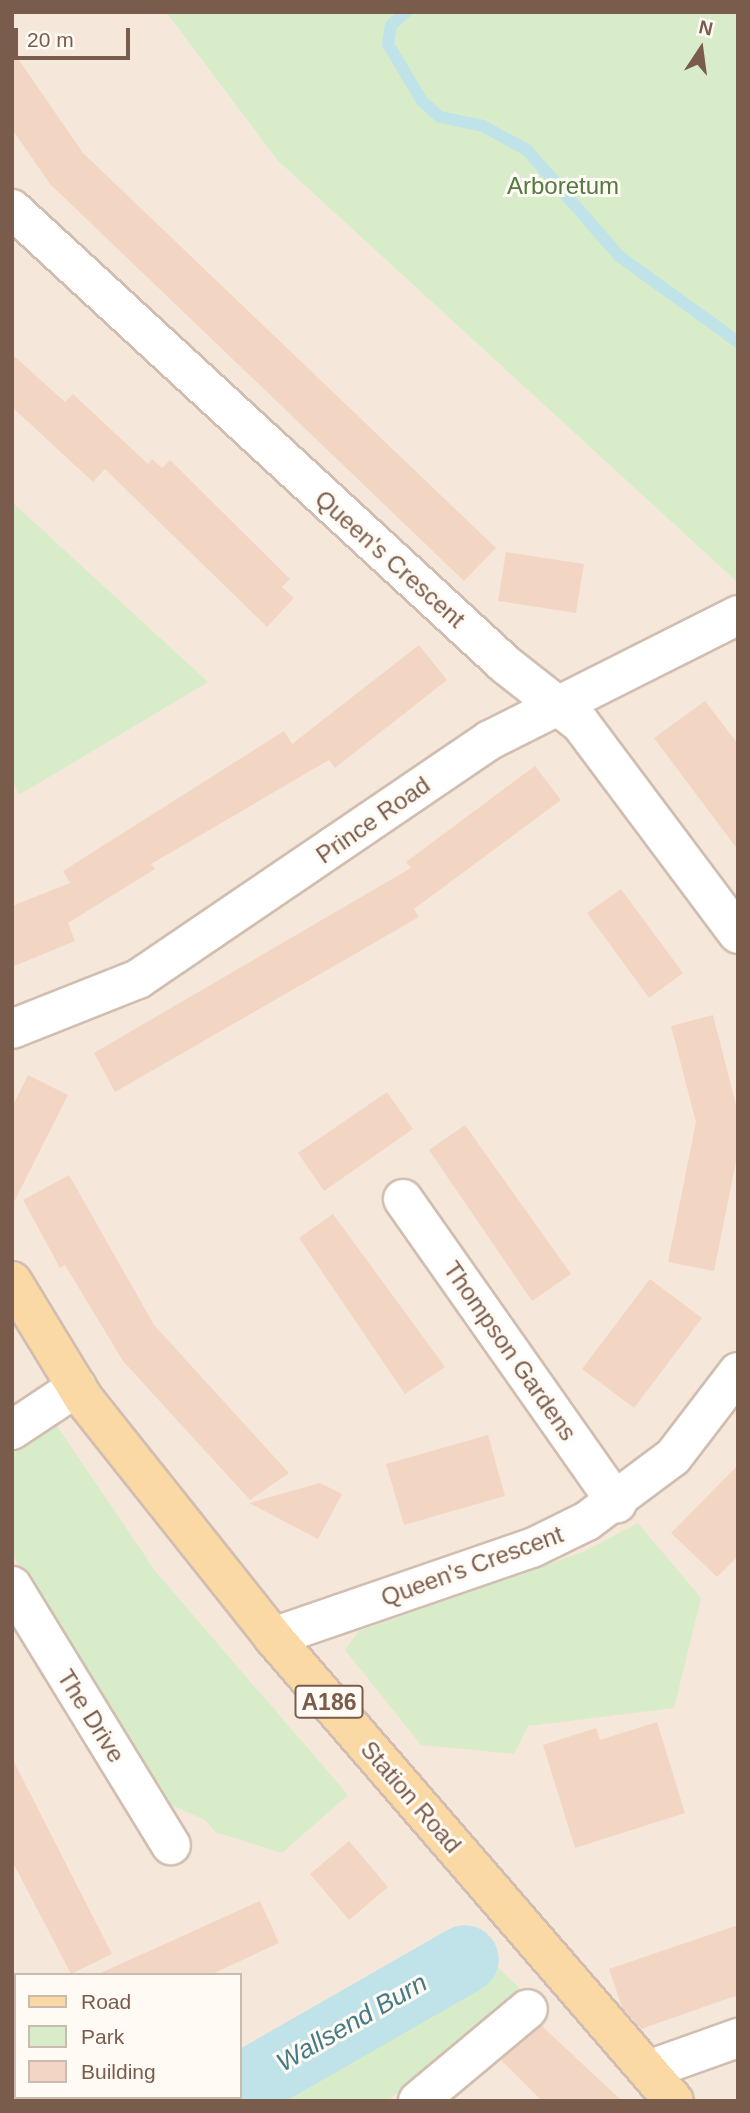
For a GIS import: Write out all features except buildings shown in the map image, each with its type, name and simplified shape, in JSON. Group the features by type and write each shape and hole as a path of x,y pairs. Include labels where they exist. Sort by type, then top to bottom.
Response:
{"main road":[{"name":"Station Road","path":"12,1281 76,1387 273,1637 674,2101"}],"street":[{"name":"Queen's Crescent","path":"12,209 506,665 559,705 599,746 738,934"},
{"name":"Prince Road","path":"12,1029 138,979 491,740 738,615"},
{"name":"Thompson Gardens","path":"403,1199 617,1503"},
{"name":"Queen's Crescent","path":"273,1637 533,1548 617,1503 673,1457 738,1372"},
{"path":"12,1430 76,1387"},
{"name":"The Drive","path":"12,1586 171,1845"},
{"path":"441,2094 528,2008"},
{"path":"648,2070 738,2038"}],"shaded area":[{"path":"12,12 166,12 278,161 738,583 738,2101 12,2101"}],"green space":[{"name":"Arboretum","path":"166,12 738,12 738,583 278,161"},
{"path":"12,502 208,682 19,795 12,779"},
{"path":"53,1420 156,1572 348,1795 282,1853 215,1832 205,1820 162,1801 12,1554 12,1447"},
{"path":"638,1523 701,1598 674,1708 528,1726 514,1754 421,1745 345,1650 359,1631 583,1552"},
{"path":"488,1958 526,1994 387,2101 242,2101"}],"waterway":[{"path":"406,12 391,25 388,44 422,101 440,117 483,126 527,150 619,256 738,342"},
{"name":"Wallsend Burn","path":"242,2087 465,1959"}]}
